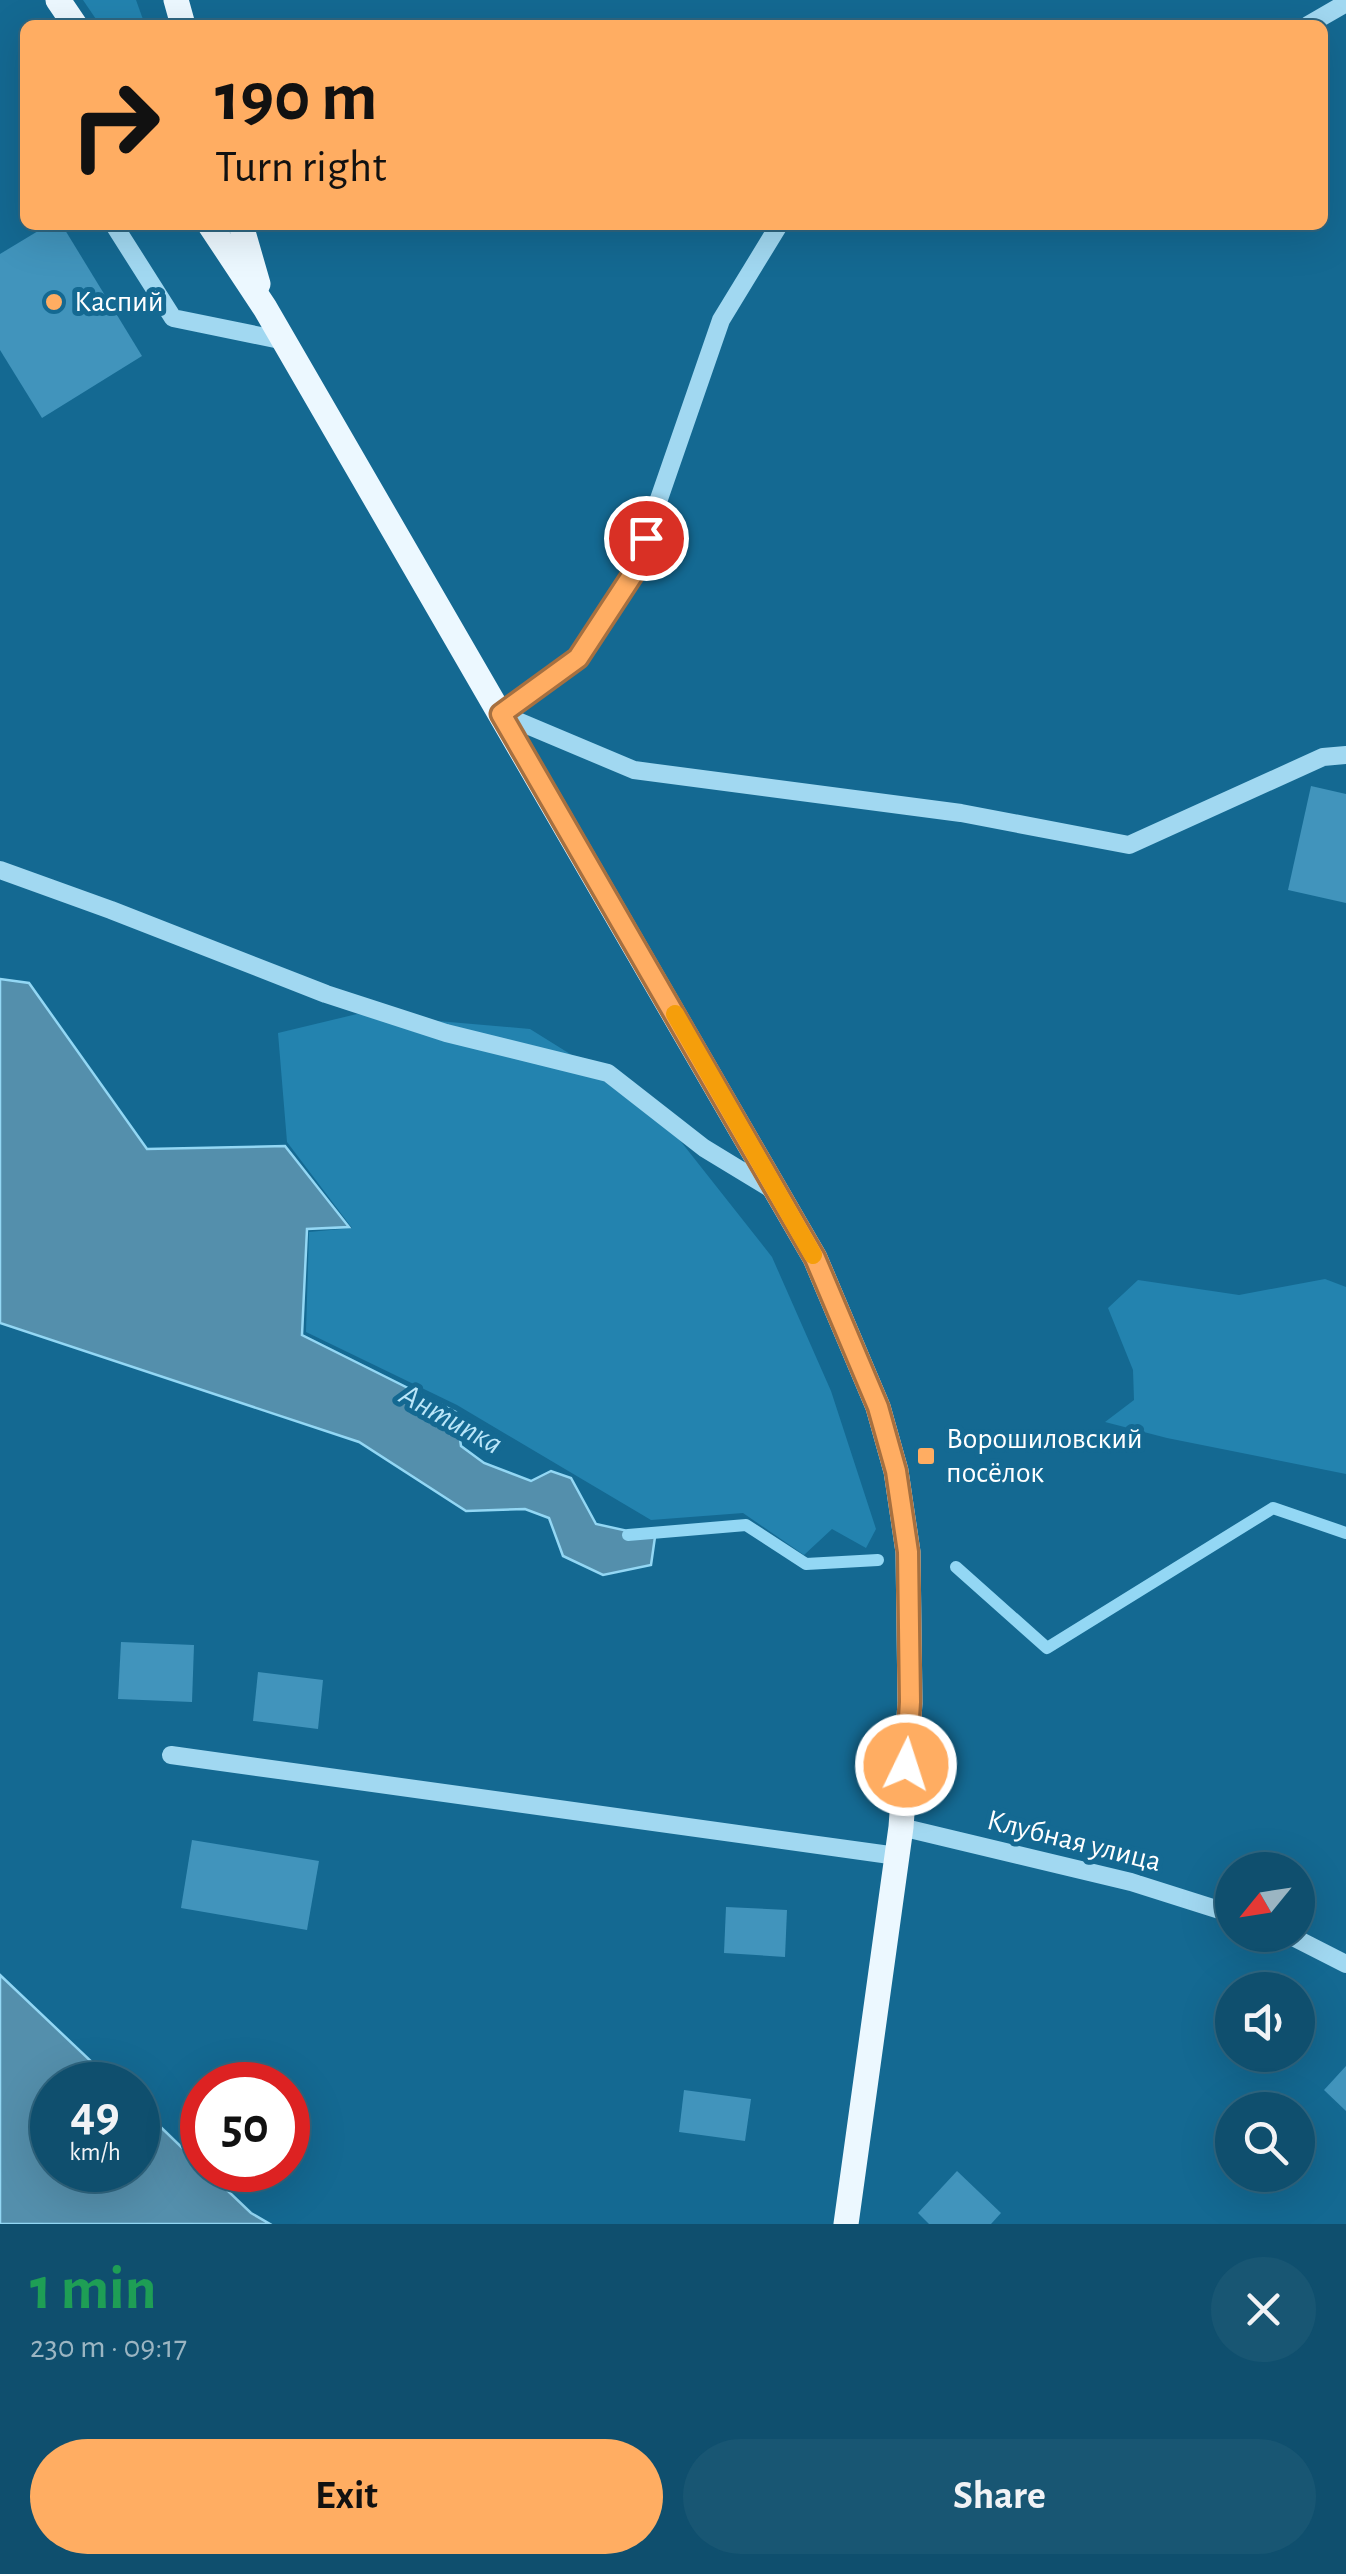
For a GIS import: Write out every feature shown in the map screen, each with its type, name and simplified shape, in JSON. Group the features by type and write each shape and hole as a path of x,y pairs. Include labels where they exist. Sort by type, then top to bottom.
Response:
{"main road":[{"path":"213,230 266,308 815,1258 871,1390 896,1471 908,1552 910,1702 900,1828 846,2224"},
{"path":"243,230 266,308"}],"street":[{"path":"1317,20 1346,3"},
{"path":"117,230 173,318 285,342"},
{"path":"501,714 578,658 633,574 721,320 776,230"},
{"path":"501,714 634,770 961,812 1129,844 1323,756 1346,755"},
{"path":"0,870 326,994 446,1033 608,1073 704,1148 778,1193"},
{"path":"171,1755 896,1856"},
{"name":"Клубная улица","path":"900,1828 1131,1882 1215,1909"},
{"path":"1315,1948 1346,1964"}],"shaded area":[{"path":"83,0 136,0 143,20 97,20"},
{"path":"357,1014 530,1029 652,1105 772,1257 831,1391 876,1529 866,1548 832,1529 804,1555 743,1513 651,1520 457,1405 306,1332 309,1232 352,1228 287,1142 278,1033"},
{"path":"1325,1279 1346,1287 1346,1474 1105,1422 1134,1400 1133,1370 1108,1308 1138,1280 1239,1295"}],"water":[{"path":"0,979 29,983 147,1149 285,1146 349,1227 307,1229 302,1335 456,1412 461,1446 484,1463 531,1481 551,1471 571,1478 596,1524 655,1537 651,1565 603,1575 563,1556 549,1518 525,1509 466,1511 359,1442 0,1323"},
{"path":"0,1975 92,2062 30,2062 30,2192 160,2192 160,2126 180,2146 180,2192 229,2192 251,2213 270,2224 0,2224"}],"building":[{"name":"Каспий","path":"40,230 65,230 142,356 42,418 0,350 0,254"},
{"path":"1311,786 1346,794 1346,903 1288,890"},
{"path":"121,1642 194,1645 192,1702 118,1699"},
{"path":"258,1672 323,1680 318,1729 253,1721"},
{"path":"192,1840 319,1861 307,1930 181,1908"},
{"path":"726,1907 787,1910 785,1957 724,1953"},
{"path":"1346,2066 1346,2111 1324,2090"},
{"path":"684,2090 751,2099 745,2141 679,2132"},
{"path":"957,2171 1001,2213 991,2224 929,2224 918,2213"}],"waterway":[{"name":"Антипка","path":"956,1567 1047,1648 1273,1508 1346,1533"},
{"name":"Антипка","path":"628,1535 746,1525 806,1564 878,1560"}],"slow traffic":[{"path":"675,1014 813,1255"}],"place":[{"name":"Каспий","path":"54,302"},
{"name":"Ворошиловский посёлок","path":"926,1456"}],"route":[{"path":"646,538 633,574 578,658 501,714 815,1258 878,1407 896,1471 908,1552 910,1702 906,1765"}]}
